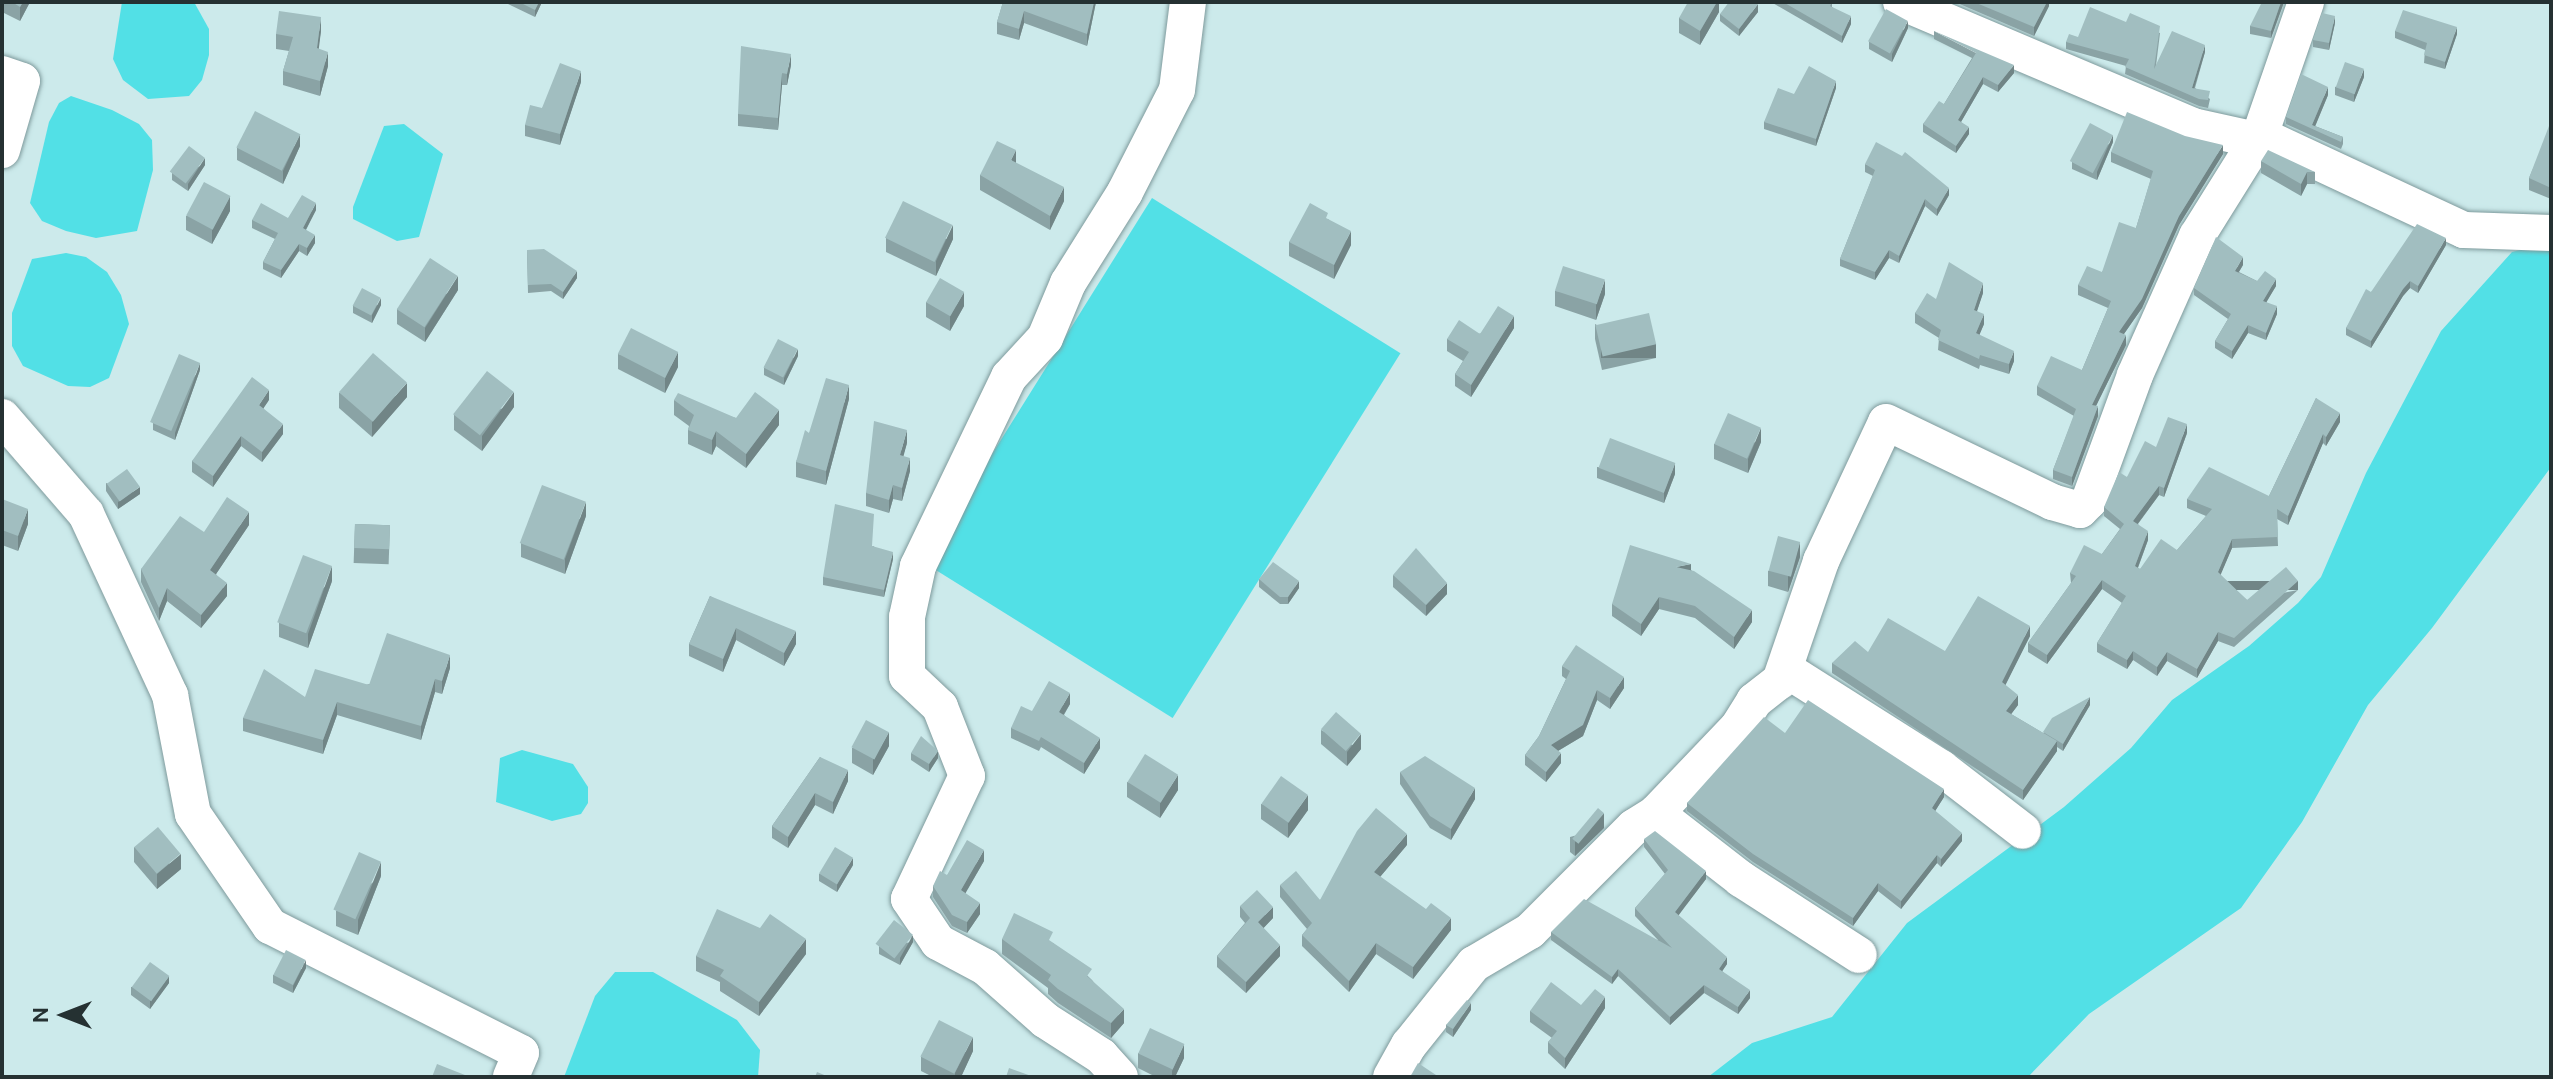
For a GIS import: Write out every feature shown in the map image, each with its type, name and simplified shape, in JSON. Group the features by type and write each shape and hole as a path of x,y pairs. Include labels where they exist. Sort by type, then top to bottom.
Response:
{"street":[{"path":"1120,1077 1101,1056 1045,1020 985,967 938,942 909,899 967,776 940,707 907,676 907,617 918,566 1009,377 1045,338 1068,283 1125,192 1177,90 1188,2"},
{"path":"1901,2 2193,126 2258,137 2464,230 2551,233"},
{"path":"1391,1077 1409,1045 1474,964 1530,931 1634,827 1656,813 1738,727 1754,701 1780,681 1821,561 1886,422 2052,502 2080,510 2089,501 2160,315 2197,236 2258,137 2306,2"},
{"path":"2,74 22,81 2,150"},
{"path":"2,417 86,514 170,695 193,814 270,926 521,1053 511,1077"},
{"path":"1785,669 1941,768 2023,831"},
{"path":"1656,813 1741,879 1859,955"}],"water":[{"path":"122,2 194,2 209,29 209,55 202,80 189,96 148,99 123,80 113,59"},
{"path":"71,96 112,110 139,124 152,140 153,170 137,231 96,238 66,231 42,221 30,203 49,122 59,103"},
{"path":"404,124 443,154 419,237 397,241 353,219 353,207 384,126"},
{"path":"1152,198 1400,353 1173,718 924,563"},
{"path":"2551,242 2551,467 2432,628 2368,705 2302,822 2241,908 2089,1014 2028,1077 1708,1077 1752,1043 1832,1017 1907,923 2064,807 2131,748 2172,700 2249,646 2298,603 2321,577 2366,473 2441,331 2512,252"},
{"path":"66,253 86,257 107,272 121,295 129,324 109,378 90,387 68,386 23,366 12,346 12,313 32,259"},
{"path":"522,750 573,764 588,787 588,803 581,814 552,821 496,802 500,758"},
{"path":"615,972 653,972 737,1020 760,1050 758,1077 564,1077 595,996"}],"building":[{"path":"519,2 539,2 535,10"},
{"path":"1003,2 1094,2 1087,34 1024,11 1019,29 997,22"},
{"path":"1688,2 1717,2 1700,31 1679,18"},
{"path":"1729,2 1758,4 1739,29 1720,14"},
{"path":"1783,2 1832,2 1830,6 1851,16 1842,36"},
{"path":"1974,2 2047,2 2034,27"},
{"path":"2262,2 2281,2 2271,31 2250,26"},
{"path":"2090,7 2126,22 2130,13 2160,26 2154,69 2172,31 2205,45 2192,88 2210,91 2208,100 2125,67 2129,59 2066,42 2069,34 2078,37"},
{"path":"1886,9 1908,21 1890,53 1868,41"},
{"path":"2403,10 2457,27 2445,62 2424,55 2427,43 2395,31"},
{"path":"279,11 321,17 317,48 328,52 320,81 283,71 293,37 276,34"},
{"path":"2322,13 2335,16 2329,43 2313,40"},
{"path":"1934,31 2014,65 1998,85 1983,77 1958,120 1969,127 1956,146 1923,124 1939,101 1944,104 1976,53"},
{"path":"741,46 791,54 787,74 782,73 778,118 738,114"},
{"path":"2345,62 2364,69 2355,94 2336,87"},
{"path":"560,63 581,71 560,134 525,125 530,105 542,108"},
{"path":"1809,66 1836,81 1816,139 1764,122 1778,88 1794,94"},
{"path":"2301,74 2328,87 2312,125 2343,137 2341,142 2286,117"},
{"path":"255,111 300,134 282,171 236,148"},
{"path":"2127,112 2185,136 2223,145 2179,216 2142,299 2119,332 2126,335 2092,405 2098,406 2072,477 2053,470 2076,409 2037,386 2051,356 2082,370 2111,301 2078,285 2087,266 2102,272 2119,222 2136,228 2153,171 2111,152"},
{"path":"2090,123 2113,135 2093,173 2070,161"},
{"path":"2551,127 2551,188 2529,178"},
{"path":"997,141 1016,150 1011,160 1064,187 1050,216 980,175"},
{"path":"1876,142 1902,156 1905,152 1949,188 1937,209 1925,199 1899,256 1889,250 1875,272 1840,259 1875,170 1865,164"},
{"path":"189,146 205,158 186,184 170,172"},
{"path":"2268,150 2315,172 2307,172 2301,184 2261,161"},
{"path":"204,182 230,196 213,230 186,216"},
{"path":"302,195 316,203 303,228 315,235 307,248 299,244 281,270 263,262 278,233 252,220 261,203 288,218"},
{"path":"903,201 952,225 934,262 885,238"},
{"path":"1310,203 1328,213 1326,218 1351,231 1334,265 1289,242"},
{"path":"2417,224 2446,238 2418,286 2410,281 2403,289 2371,341 2346,328 2366,289 2371,292"},
{"path":"2216,237 2243,257 2235,271 2257,281 2265,271 2276,279 2263,301 2277,306 2266,333 2248,325 2232,351 2215,341 2231,314 2194,288"},
{"path":"544,249 577,271 563,292 551,284 528,285 527,250"},
{"path":"430,258 458,276 424,327 397,309"},
{"path":"1949,262 1983,283 1974,310 1984,314 1976,333 2014,351 2009,364 1980,355 1979,359 1938,340 1941,330 1915,313 1927,293 1936,299"},
{"path":"1563,266 1605,280 1597,304 1555,291"},
{"path":"940,278 964,292 950,316 926,302"},
{"path":"362,288 381,298 371,316 353,306"},
{"path":"1498,306 1514,316 1471,385 1455,374 1469,352 1447,339 1459,320 1480,334"},
{"path":"1649,313 1656,344 1603,357 1595,325"},
{"path":"631,328 678,352 665,378 618,354"},
{"path":"778,339 798,349 783,377 763,368"},
{"path":"373,353 407,383 373,422 339,392"},
{"path":"179,354 200,363 171,431 150,422"},
{"path":"487,371 514,392 480,435 453,414"},
{"path":"252,377 269,390 259,405 283,424 262,452 241,436 213,476 192,461"},
{"path":"826,378 849,385 826,471 796,462 805,430 809,433"},
{"path":"755,392 779,410 746,454 716,431 712,440 688,430 694,415 674,400 678,393 736,418"},
{"path":"2316,398 2340,413 2326,437 2323,434 2288,516 2277,509 2278,537 2232,539 2218,572 2247,600 2286,567 2298,581 2234,638 2218,632 2197,669 2167,652 2157,667 2133,651 2127,660 2097,643 2126,596 2102,580 2047,655 2028,643 2076,576 2070,573 2084,545 2102,554 2124,524 2104,507 2119,472 2127,477 2145,441 2156,447 2168,417 2187,424 2164,488 2159,486 2133,521 2148,531 2135,566 2140,569 2161,539 2177,550 2212,509 2187,499 2209,467 2269,496"},
{"path":"1728,413 1761,428 1747,459 1714,444"},
{"path":"874,421 907,430 900,455 910,458 902,488 893,485 889,500 866,493"},
{"path":"1610,438 1675,463 1664,493 1599,468"},
{"path":"127,469 140,487 120,501 107,484"},
{"path":"542,485 586,502 564,560 520,543"},
{"path":"227,497 249,512 210,570 227,583 201,615 167,588 159,608 141,569 180,516 204,532"},
{"path":"2,499 28,509 18,536 2,530"},
{"path":"835,504 874,514 872,546 893,552 884,590 823,577"},
{"path":"355,524 390,525 389,549 354,548"},
{"path":"1778,536 1800,542 1791,577 1769,571"},
{"path":"1630,545 1691,564 1676,567 1694,571 1752,610 1734,637 1695,606 1659,597 1641,624 1612,604"},
{"path":"1416,548 1447,583 1426,605 1393,575"},
{"path":"303,555 332,566 306,633 277,622"},
{"path":"1273,562 1299,581 1288,597 1280,597 1259,579"},
{"path":"710,596 796,631 784,653 736,628 723,659 689,644"},
{"path":"1978,596 2030,626 2002,682 2018,695 2006,711 2057,741 2023,790 1832,663 1855,641 1868,652 1888,618 1945,651"},
{"path":"387,633 450,655 442,681 435,679 421,726 337,702 323,740 243,718 264,669 305,697 315,669 369,685"},
{"path":"1576,645 1624,677 1610,698 1597,690 1583,725 1551,745 1561,753 1546,772 1525,755 1539,736 1570,671 1562,666"},
{"path":"1049,681 1070,693 1059,712 1100,738 1084,763 1041,737 1039,741 1011,728 1021,706 1032,711"},
{"path":"2090,697 2063,744 2043,732 2052,718"},
{"path":"1808,700 1944,789 1932,808 1962,833 1941,859 1937,855 1901,901 1878,883 1853,918 1753,854 1687,803 1764,717 1785,733"},
{"path":"1336,712 1361,734 1346,751 1321,729"},
{"path":"866,720 889,732 874,760 851,747"},
{"path":"921,736 938,751 929,764 911,753"},
{"path":"1145,754 1178,775 1161,803 1128,782"},
{"path":"1425,756 1475,788 1451,829 1430,816 1400,772"},
{"path":"820,757 848,770 833,802 815,793 788,837 772,826"},
{"path":"1281,776 1308,795 1289,823 1261,804"},
{"path":"1376,808 1407,834 1374,872 1426,909 1431,903 1451,918 1413,967 1376,943 1349,981 1302,935 1312,923 1280,885 1296,871 1320,900 1357,831"},
{"path":"1598,808 1604,813 1578,844 1572,839"},
{"path":"158,827 180,854 157,874 134,847"},
{"path":"1655,831 1706,871 1675,912 1727,957 1719,969 1750,990 1738,1007 1704,985 1670,1017 1618,969 1612,977 1551,932 1584,899 1672,948 1635,908 1668,870 1644,839"},
{"path":"967,840 984,850 961,890 980,903 967,922 952,915 933,886 940,871 947,875"},
{"path":"835,847 853,858 837,884 819,874"},
{"path":"359,852 381,862 355,919 333,910"},
{"path":"1257,890 1273,907 1258,922 1280,945 1246,982 1217,956 1250,918 1240,906"},
{"path":"717,909 760,928 770,914 806,939 759,1002 720,976 724,970 696,956"},
{"path":"1014,913 1053,932 1049,940 1092,969 1087,976 1124,1009 1111,1023 1058,989 1048,980 1051,975 1002,939"},
{"path":"894,920 913,935 894,958 876,944"},
{"path":"286,950 306,960 293,985 273,975"},
{"path":"150,962 169,976 151,1001 132,987"},
{"path":"1551,982 1581,1005 1595,989 1605,997 1565,1058 1548,1042 1557,1031 1530,1011"},
{"path":"1467,1000 1471,1003 1453,1029 1446,1025"},
{"path":"939,1020 973,1037 954,1074 920,1057"},
{"path":"1150,1028 1184,1044 1173,1069 1138,1053"},
{"path":"1418,1063 1439,1077 1410,1077"},
{"path":"437,1064 470,1077 432,1077"},
{"path":"1009,1068 1034,1077 1006,1077"}]}
